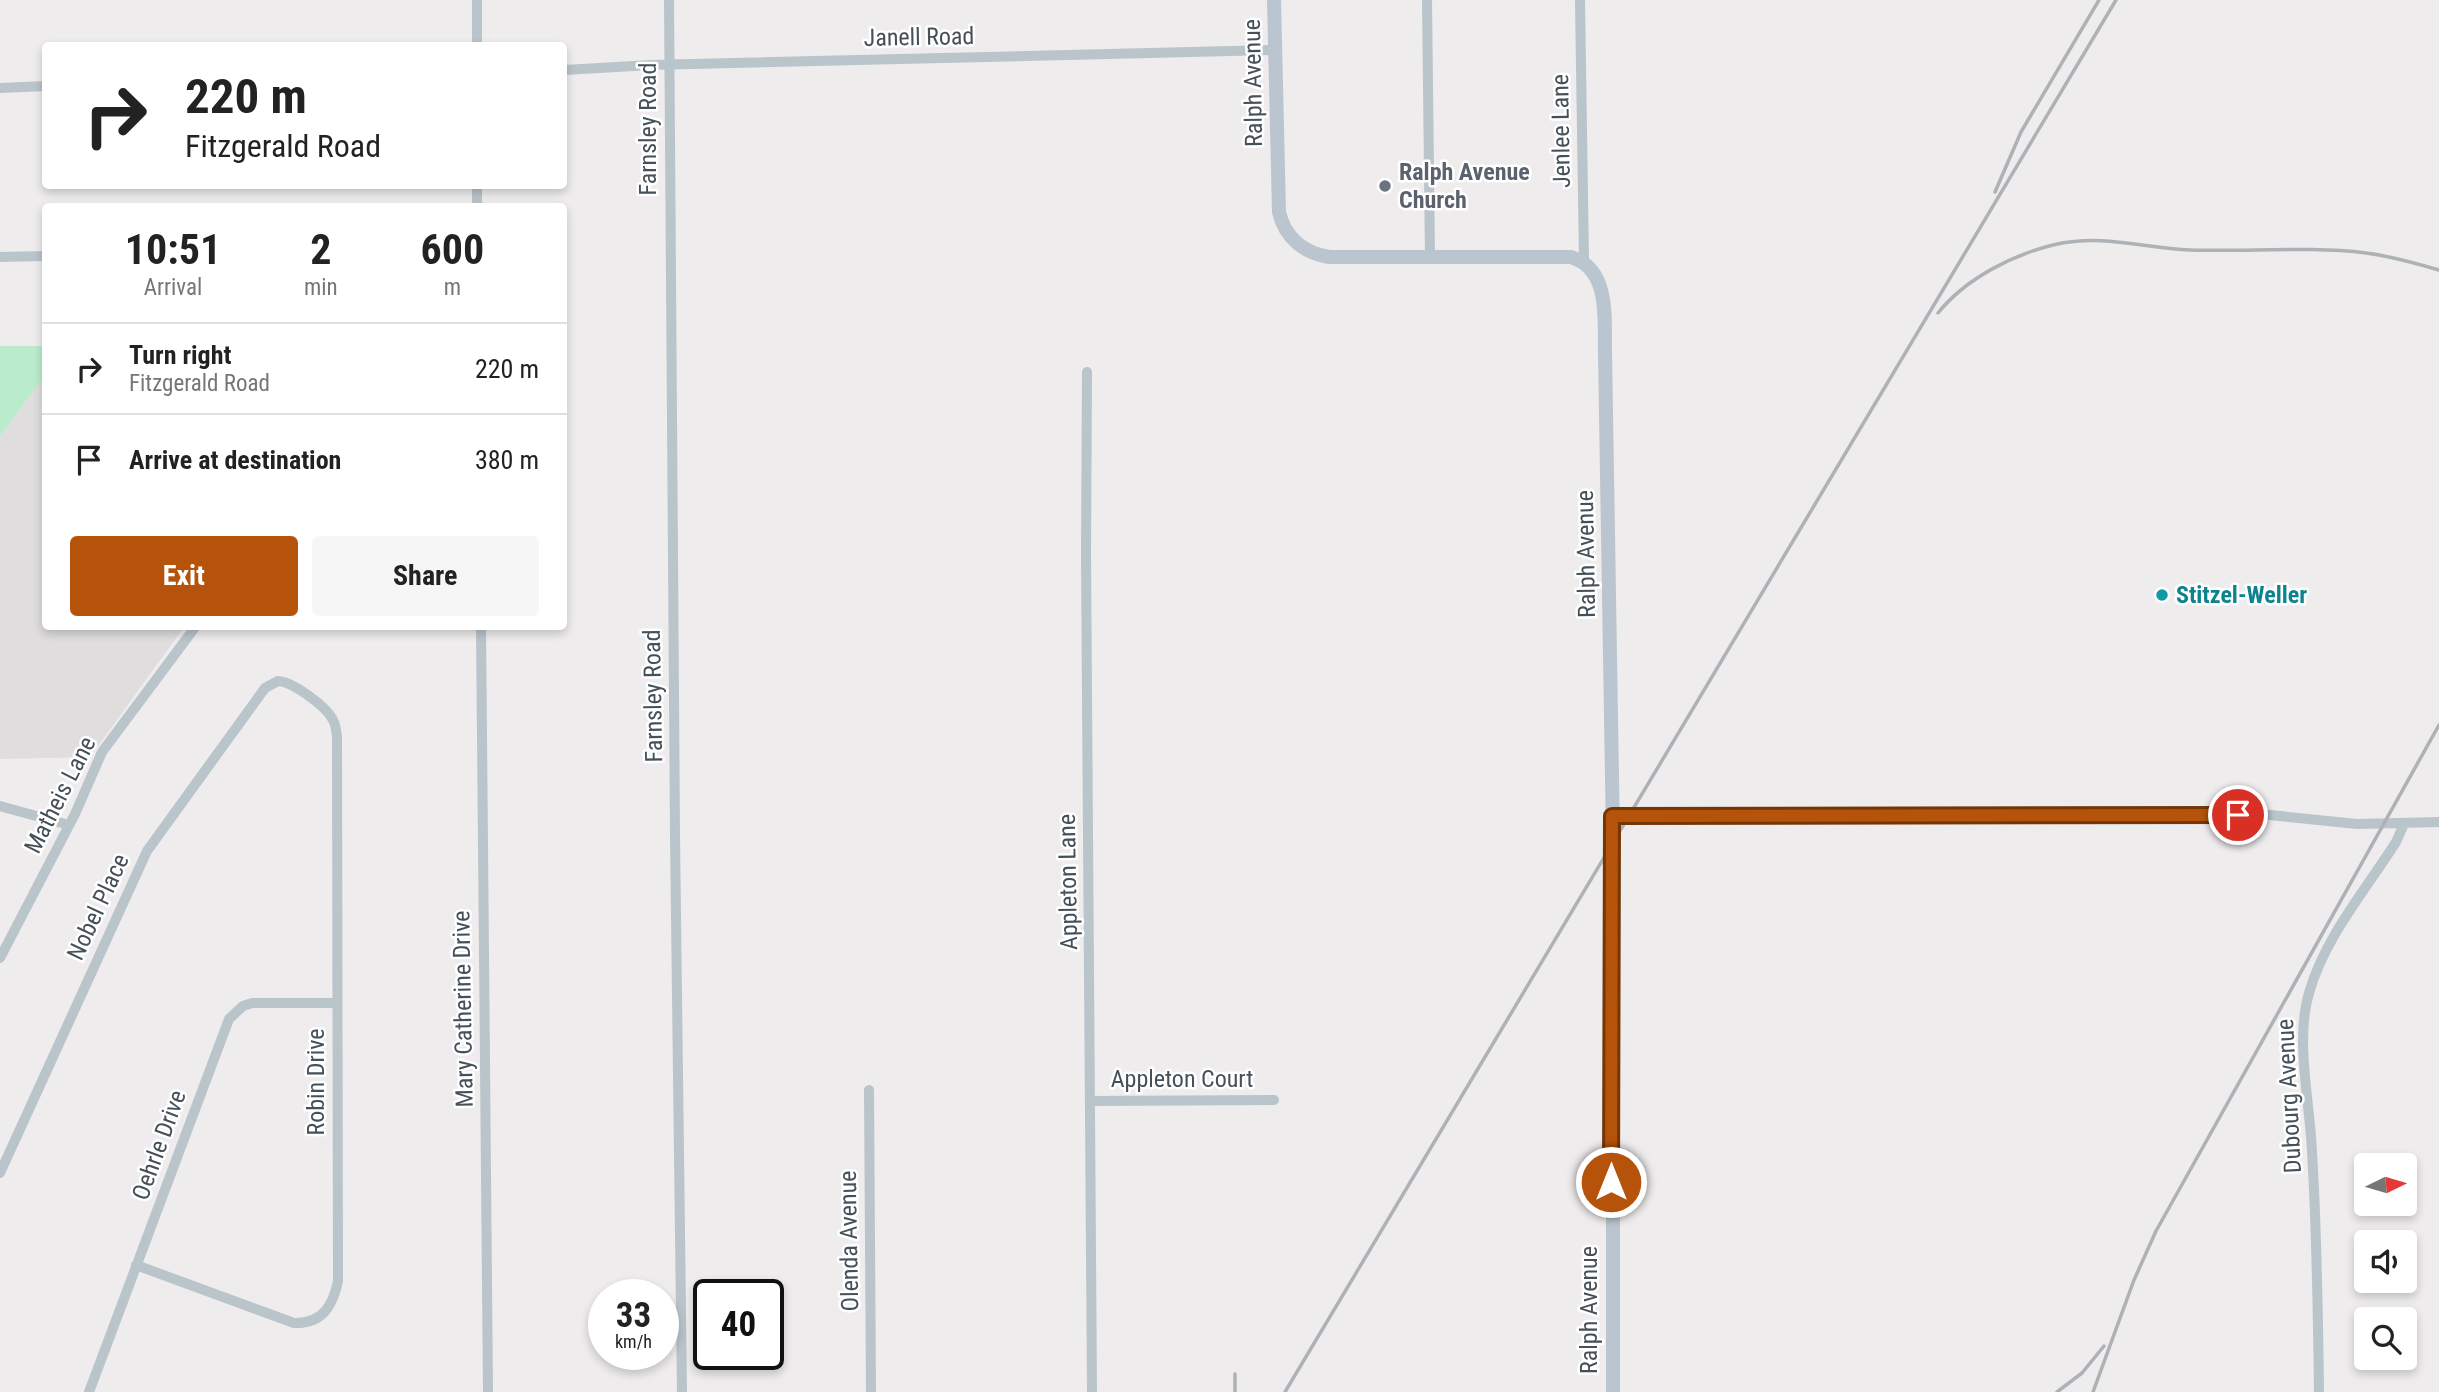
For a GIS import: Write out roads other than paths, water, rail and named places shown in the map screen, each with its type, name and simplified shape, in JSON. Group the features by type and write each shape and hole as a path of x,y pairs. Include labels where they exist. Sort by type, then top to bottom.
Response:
{"street":[{"path":"477,0 477,42"},
{"name":"Farnsley Road","path":"669,0 682,1392"},
{"name":"Ralph Avenue","path":"1274,0 1279,212 1290,237 1304,249 1329,257 1561,257 1584,261 1600,284 1603,300 1612,816 1613,1392"},
{"path":"1427,0 1430,258"},
{"name":"Jenlee Lane","path":"1580,0 1584,261"},
{"name":"Janell Road","path":"567,70 669,64 1275,50"},
{"path":"0,88 42,86"},
{"path":"0,257 42,256"},
{"name":"Appleton Lane","path":"1087,372 1092,1392"},
{"name":"Matheis Lane","path":"0,958 4,941 69,825 102,752 193,630"},
{"name":"Mary Catherine Drive","path":"481,630 488,1392"},
{"name":"Robin Drive","path":"136,1265 295,1323 312,1322 328,1310 334,1298 338,1281 335,724 328,711 293,685 282,681 274,682"},
{"name":"Nobel Place","path":"0,1173 147,851 265,688 274,682"},
{"path":"0,806 69,825"},
{"path":"1612,816 1990,814 2200,817 2260,814 2357,824 2439,822"},
{"name":"Dubourg Avenue","path":"2319,1392 2316,1216 2303,1043 2304,1015 2315,976 2328,945 2385,860 2404,824"},
{"name":"Oehrle Drive","path":"89,1392 229,1019 243,1006 252,1003 337,1003"},
{"name":"Olenda Avenue","path":"869,1090 872,1392"},
{"name":"Appleton Court","path":"1091,1101 1274,1100"}],"railway":[{"path":"1995,192 2021,132 2099,0"},
{"path":"1285,1392 2116,0"},
{"path":"1938,313 1962,289 1992,269 2041,248 2074,241 2107,241 2190,250 2344,251 2385,256 2439,270"},
{"path":"2093,1392 2134,1280 2156,1231 2439,725"},
{"path":"2057,1392 2082,1373 2104,1346"},
{"path":"1235,1374 1235,1392"}],"place":[{"name":"Ralph Avenue Church","path":"1385,186"},
{"name":"Stitzel-Weller","path":"2162,595"}]}
